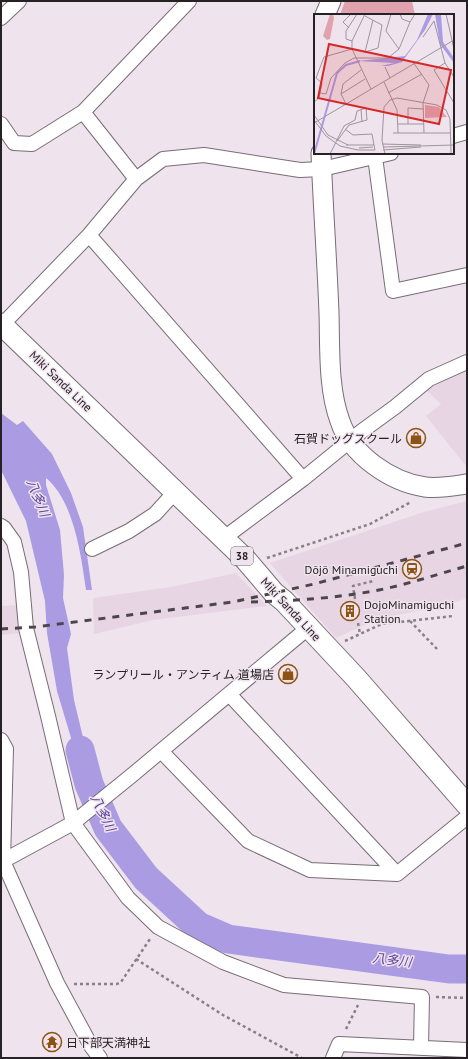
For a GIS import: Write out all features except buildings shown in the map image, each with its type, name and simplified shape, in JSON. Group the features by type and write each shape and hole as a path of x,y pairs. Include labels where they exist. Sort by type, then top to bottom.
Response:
{"main road":[{"name":"Miki Sanda Line","path":"2,324 224,538 274,593 284,601 356,678 467,805"}],"street":[{"path":"1,18 19,1"},
{"path":"1,124 14,143 32,144 83,112 189,1"},
{"path":"325,14 330,1"},
{"path":"83,112 136,179"},
{"path":"454,136 467,132"},
{"path":"2,324 89,235 136,179 163,159 204,155 300,170 322,161 375,157 387,154"},
{"path":"375,157 393,291 467,275"},
{"path":"322,161 331,360 334,399 340,422 350,440 362,454 377,468 402,481 426,487 467,484"},
{"path":"89,235 303,479"},
{"path":"224,538 303,479 350,440 395,407 429,379 467,362"},
{"path":"92,549 129,531 155,514 176,491"},
{"path":"1,526 14,542 20,572 26,628 48,716 77,819 128,898 158,927 223,962 284,985 422,997 422,1047"},
{"path":"2,862 77,819 162,751 308,628"},
{"path":"229,694 397,874"},
{"path":"3,746 2,862 58,984 91,1046 100,1058"},
{"path":"162,751 248,841 310,870 397,874 467,818"},
{"path":"333,1058 339,1044 467,1050"}],"path":[{"path":"249,564 370,524 414,501"},
{"path":"355,599 353,586 373,581"},
{"path":"339,644 382,624 453,616"},
{"path":"410,621 437,649"},
{"path":"358,623 360,634"},
{"path":"58,984 117,984 121,982 158,927"},
{"path":"136,959 223,1015 302,1058"},
{"path":"339,1044 363,993"},
{"path":"422,997 467,998"}],"shaded area":[{"path":"345,1 412,1 415,14 340,14"},
{"path":"467,370 467,464 465,465 426,416 441,404 425,389 451,373"},
{"path":"467,501 467,598 441,607 380,618 336,638 270,563 424,512"},
{"path":"236,573 267,606 153,620 94,634 93,598 171,587"},
{"path":"17,605 19,633 1,635 1,606"}],"water":[{"path":"1,413 17,425 23,421 52,454 71,493 83,527 92,590 86,590 79,545 70,514 56,488 46,478 46,485 60,530 64,575 63,598 71,634 67,648 74,700 95,787 86,788 57,691 47,633 45,601 26,521 1,470"}],"waterway":[{"name":"八多川","path":"80,750 89,784 108,828 146,878 198,926 228,939 449,969 467,969"}],"railway":[{"path":"1,629 35,627 233,602 314,584 467,543"},
{"path":"251,602 315,599 363,593 401,585 467,566"}],"place":[{"name":"石賀ドッグスクール","path":"416,438"},
{"name":"Dōjō Minamiguchi","path":"412,569"},
{"name":"DojoMinamiguchi Station","path":"350,611"},
{"name":"ランプリール・アンティム 道場店","path":"288,674"},
{"name":"日下部天満神社","path":"52,1042"}]}
